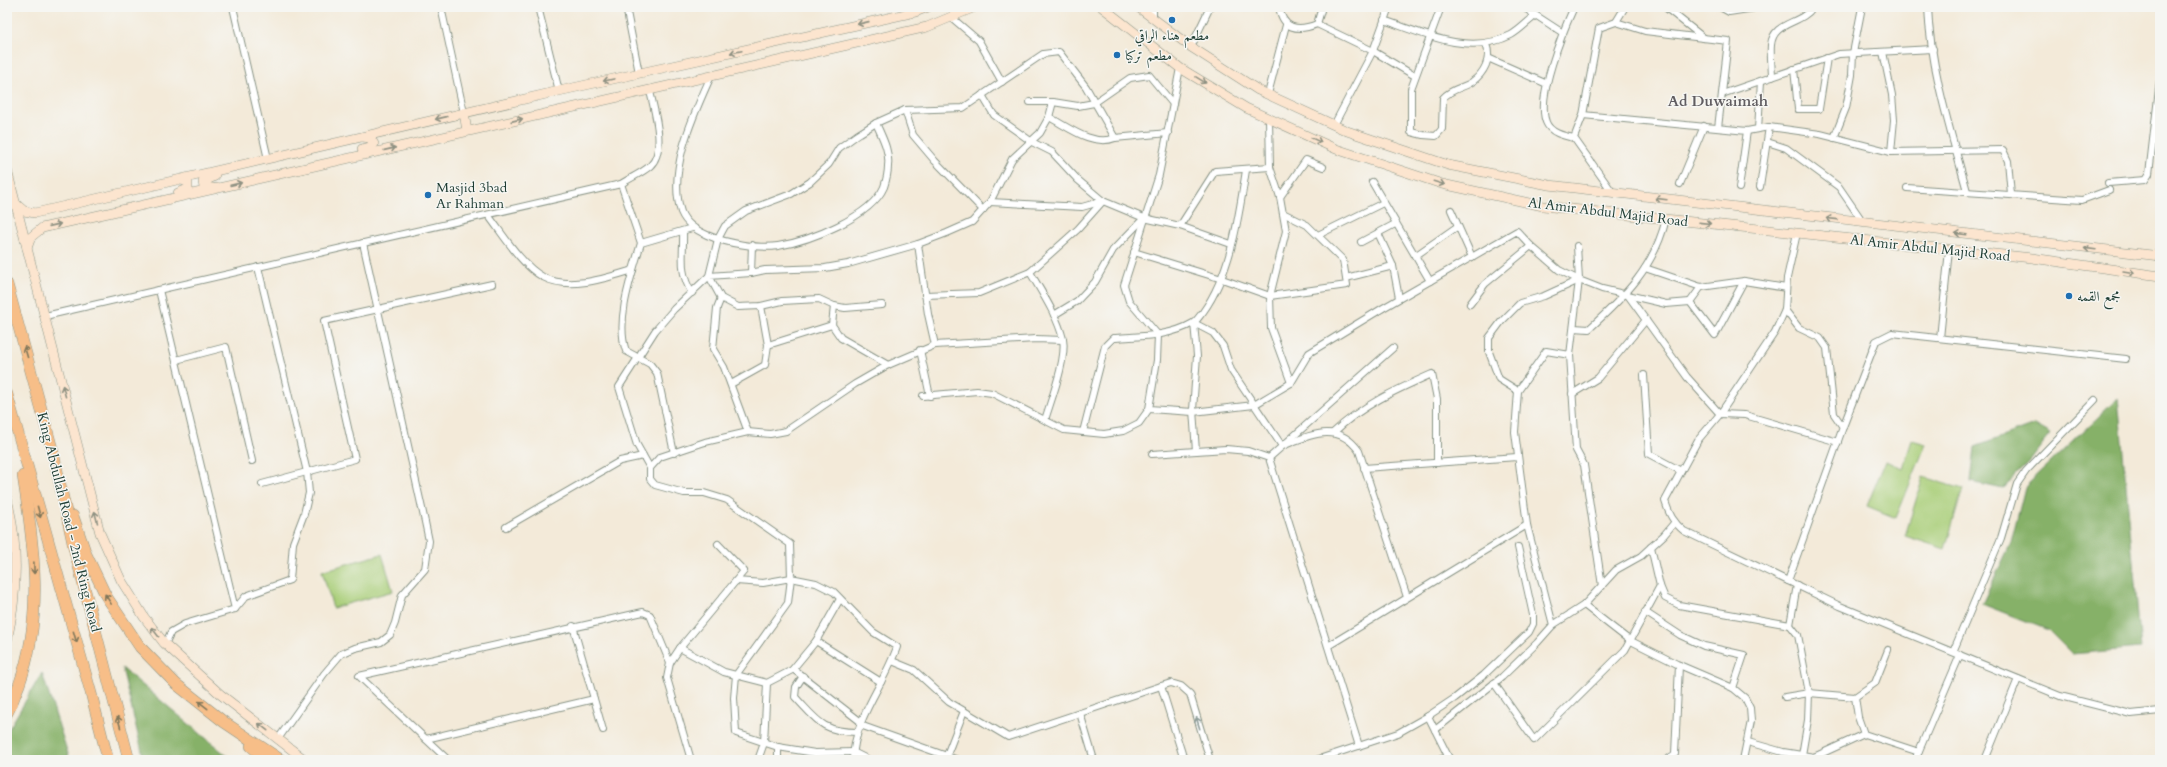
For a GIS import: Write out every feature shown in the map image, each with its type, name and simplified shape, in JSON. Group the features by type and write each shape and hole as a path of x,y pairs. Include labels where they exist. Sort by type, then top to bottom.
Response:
{"highway":[{"name":"King Abdullah Road - 2nd Ring Road","path":"7,284 53,452 74,548 129,760"},
{"name":"King Abdullah Road - 2nd Ring Road","path":"7,394 91,693 108,760"},
{"path":"7,713 26,667 35,615 34,550 20,454 10,405"},
{"path":"53,452 86,554 106,596 140,647 176,684 224,722 267,760"},
{"path":"224,722 281,760"}],"main road":[{"path":"16,204 24,211 35,213 928,7"},
{"path":"27,248 30,237 42,228 927,27 975,7"},
{"name":"Al Amir Abdul Majid Road","path":"1102,7 1180,68 1246,108 1336,149 1442,184 1543,206 1902,244 2098,267 2160,276"},
{"name":"Al Amir Abdul Majid Road","path":"1138,7 1191,47 1268,94 1334,125 1448,165 1549,185 2160,256"},
{"path":"464,113 467,131"},
{"path":"330,162 359,150 371,147 374,144 370,138 361,137"},
{"path":"218,188 204,186 203,182 240,165"},
{"path":"7,170 100,533 122,580 144,617 165,644 220,694 305,760"},
{"path":"159,202 166,196 188,189 188,181 176,180"},
{"path":"1902,244 1904,227"},
{"path":"7,499 15,562 14,610 7,641"}],"street":[{"path":"233,7 268,159"},
{"path":"441,7 464,113"},
{"path":"538,7 559,91"},
{"path":"626,7 639,73"},
{"path":"1153,7 1153,18"},
{"path":"1191,47 1210,7"},
{"path":"1279,7 1281,18 1286,25 1297,28 1308,28 1317,24 1322,7"},
{"path":"1334,125 1373,51 1389,7"},
{"path":"1441,7 1411,89 1411,132 1436,136 1442,129 1443,98 1451,90 1472,83 1486,68 1489,51 1486,44"},
{"path":"1523,7 1563,33"},
{"path":"1574,7 1563,33 1547,84 1544,112 1546,123 1560,135 1574,138 1613,193"},
{"path":"1616,22 1625,7"},
{"path":"1665,7 1704,38"},
{"path":"1720,7 1729,12 1761,7"},
{"path":"1772,77 1771,46 1773,36 1777,29 1809,13 1812,7"},
{"path":"1834,138 1846,108 1852,75 1853,53 1862,7"},
{"path":"1928,7 1929,31 1956,151 1967,191"},
{"path":"2158,7 2160,20"},
{"path":"1384,20 1431,37 1457,43 1486,44 1511,35 1535,16"},
{"path":"951,17 979,41 1002,82"},
{"path":"1574,138 1583,115 1599,28 1616,22 1645,31 1728,41 1718,128"},
{"path":"1317,24 1373,51 1415,76"},
{"path":"1268,94 1286,25"},
{"path":"1722,94 1839,54 1933,49"},
{"path":"869,760 853,752 815,753 778,747 736,733 734,698 736,675 788,603 791,578 790,544 726,500 704,493 684,493 655,484 650,478 650,468 637,445 619,387 655,331 674,309 709,276 718,239 725,226 746,211 791,194 810,182 829,164 839,148 876,123 905,110 963,108 1043,54 1059,52 1086,87 1115,138"},
{"path":"1883,52 1892,95 1894,114 1891,152"},
{"path":"1488,58 1547,84"},
{"path":"1794,70 1798,109 1819,109 1827,58"},
{"path":"923,396 977,392 992,393 1064,430 1104,434 1123,431 1139,423 1149,410 1157,360 1158,335 1129,302 1124,285 1144,218 1159,175 1180,68"},
{"path":"1030,102 1053,102 1078,106 1094,102 1130,78 1149,75 1173,104"},
{"path":"711,76 698,105 678,169 676,186 681,213 692,228 718,239 752,245 777,246 837,227 858,215 876,198 884,187 888,166 888,151 876,123"},
{"path":"2108,183 2145,180 2149,174 2160,80"},
{"path":"1758,129 1761,81"},
{"path":"45,316 621,184 651,165 658,148 658,127 650,90"},
{"path":"982,95 994,115 1032,142 1052,152 1078,180 1103,201 1144,218 1180,226 1231,244"},
{"path":"709,276 751,273 765,270 825,268 877,256 918,244 972,222 990,202 1012,159 1032,142 1049,117 1053,102"},
{"path":"905,110 913,135 935,161 983,210"},
{"path":"1583,115 1747,131 1769,127 1820,134 1891,152 2003,150 2008,161 2011,194"},
{"path":"1049,117 1089,138 1106,141 1115,138 1168,133"},
{"path":"1269,119 1270,167 1280,197 1286,231 1270,296 1271,328 1291,383"},
{"path":"1680,184 1704,126"},
{"path":"1760,187 1769,127"},
{"path":"1739,188 1747,131"},
{"path":"1767,142 1786,148 1840,187 1863,222"},
{"path":"1280,197 1306,160 1324,167"},
{"path":"1180,226 1214,171 1246,170 1270,167"},
{"path":"1083,432 1105,346 1113,338 1158,335 1194,323 1210,302 1222,279 1239,216 1246,170"},
{"path":"1372,182 1430,281"},
{"path":"621,184 641,243 633,270 623,318 622,339 626,351 650,364 657,373 674,453"},
{"path":"1908,188 2082,200 2109,190"},
{"path":"990,202 1082,207 1103,201"},
{"path":"925,295 979,293 1030,272 1078,229 1103,201"},
{"path":"1318,235 1383,203"},
{"path":"1451,210 1472,257"},
{"path":"1134,252 1222,279 1270,296 1347,285 1343,260 1307,225 1284,213"},
{"path":"488,214 526,263 543,277 559,282 578,283 608,278 633,270"},
{"path":"1054,315 1077,301 1095,282 1113,250 1144,218"},
{"path":"1574,328 1589,329 1627,294 1645,268 1662,236 1666,219"},
{"path":"1361,242 1396,224"},
{"path":"1415,256 1458,226"},
{"path":"641,243 692,228"},
{"path":"683,231 682,273 685,282 692,293"},
{"path":"1149,410 1193,412 1254,405 1291,383 1309,354 1399,298 1517,231 1530,246 1559,270 1579,280 1602,289 1666,304 1690,302"},
{"path":"1378,233 1393,266 1399,298"},
{"path":"1798,233 1786,288 1784,310 1775,332 1720,414 1698,440 1665,501 1669,515 1674,522 1684,530 1840,606 2060,696 2124,713 2131,714 2160,711"},
{"path":"278,739 324,674 342,654 355,648 381,642 390,635 396,623 402,595 425,569 429,557 429,541 425,522 362,243"},
{"path":"918,244 925,295 935,345"},
{"path":"751,273 752,245"},
{"path":"1470,304 1485,284 1530,246"},
{"path":"1577,246 1579,280 1570,355 1576,450 1584,465 1602,586"},
{"path":"1940,338 1949,250"},
{"path":"1346,278 1393,266"},
{"path":"165,644 171,632 185,624 235,609 246,596 290,580 293,543 304,514 309,493 307,472 258,267"},
{"path":"1645,268 1701,286 1744,281 1786,288"},
{"path":"1030,272 1054,315 1063,340 1061,368 1045,420"},
{"path":"709,276 721,298 738,307 761,306 782,300 819,299 834,306 846,308 882,305"},
{"path":"1518,392 1499,379 1489,352 1489,338 1501,322 1520,303 1544,296 1579,280"},
{"path":"1690,302 1715,335 1744,281"},
{"path":"262,484 355,459 324,321 492,284"},
{"path":"1690,302 1701,286"},
{"path":"159,290 235,609"},
{"path":"1627,294 1687,378 1720,414 1744,415 1838,442"},
{"path":"721,298 717,308 713,349 724,367 748,432"},
{"path":"731,384 765,365 768,344 761,306"},
{"path":"834,306 832,325 840,338 888,364"},
{"path":"1784,310 1799,328 1820,338 1827,348 1834,414 1843,427"},
{"path":"1572,394 1598,378 1646,320"},
{"path":"1194,323 1213,333 1222,346 1231,370 1282,446"},
{"path":"1194,323 1197,356 1193,412 1196,452"},
{"path":"768,344 832,325"},
{"path":"1788,581 1843,427 1876,341 1892,333 2126,359"},
{"path":"650,468 660,457 705,442 748,432 770,434 786,431 855,384 888,364 935,345 1029,339 1063,340"},
{"path":"176,360 226,348 252,460"},
{"path":"1269,458 1393,348"},
{"path":"920,350 930,396"},
{"path":"1553,625 1527,525 1514,432 1518,392 1546,351 1570,355"},
{"path":"1333,433 1360,410 1384,395 1432,374 1438,399 1437,463"},
{"path":"1644,375 1649,454 1681,471"},
{"path":"1953,652 2001,538 2017,484 2026,472 2095,400"},
{"path":"1282,446 1308,436 1325,432 1341,434 1351,440 1359,451 1407,598"},
{"path":"1152,454 1226,449 1248,451 1269,458"},
{"path":"506,527 620,461 643,456"},
{"path":"1364,468 1517,457"},
{"path":"1269,458 1359,746"},
{"path":"1435,730 1494,682 1537,644 1553,625 1584,605 1616,570 1641,556 1674,522"},
{"path":"1328,646 1527,525"},
{"path":"692,760 667,678 670,663 680,648 744,571 718,544"},
{"path":"1316,760 1398,733 1428,716 1456,698 1484,675 1529,632 1533,624 1533,615 1518,547"},
{"path":"1651,547 1660,586 1665,598 1679,605 1790,626 1798,635 1809,693 1808,720 1802,755"},
{"path":"736,581 763,583 791,578 816,583 834,592 873,632 897,647 892,661 860,724 852,760"},
{"path":"1790,626 1797,585"},
{"path":"1494,682 1534,740 1625,650 1629,640 1660,586"},
{"path":"680,648 724,672 767,683 793,669 816,641 840,599"},
{"path":"1584,605 1629,640 1679,665 1733,688 1745,698 1750,708 1751,721 1748,742 1743,760"},
{"path":"448,760 359,676 573,626 643,612 650,615 670,663"},
{"path":"1645,612 1680,635 1704,646 1744,655 1733,688"},
{"path":"573,626 603,730"},
{"path":"816,641 881,682"},
{"path":"1785,697 1809,693 1855,697 1875,683 1888,650"},
{"path":"1915,760 1960,655"},
{"path":"892,661 914,670 949,702 1008,737 1171,683 1181,686 1190,694 1210,760"},
{"path":"1667,760 1675,754 1679,665"},
{"path":"793,669 860,724 947,758 958,760"},
{"path":"802,676 796,687 795,697 821,724 836,731 857,732"},
{"path":"1986,760 2018,679"},
{"path":"758,760 764,743 767,683"},
{"path":"1161,686 1184,760"},
{"path":"1855,697 1858,717 1864,734"},
{"path":"426,739 594,699"},
{"path":"947,758 964,711"},
{"path":"1080,713 1094,760"},
{"path":"1428,716 1449,758 1438,760"},
{"path":"1748,742 1783,752 1814,757 1864,734 1919,752"},
{"path":"778,747 778,760"},
{"path":"1782,760 1783,752"}],"green space":[{"path":"2118,398 2141,648 2072,654 2048,630 1982,604 2011,543 2025,487"},
{"path":"2034,425 2050,434 2031,459 2003,489 1971,482 1975,447"},
{"path":"1912,440 1926,444 1896,518 1867,506 1885,461 1903,468"},
{"path":"1923,477 1963,489 1945,549 1905,536"},
{"path":"382,554 393,591 333,608 322,571"},
{"path":"122,668 232,760 144,760"},
{"path":"42,673 70,760 7,760 7,732"}],"place":[{"name":"مطعم هناء الراقي","path":"1172,20"},
{"name":"مطعم تركيا","path":"1117,55"},
{"name":"Masjid 3bad Ar Rahman","path":"428,195"},
{"name":"مجمع القمه","path":"2069,296"}],"district":[{"name":"Ad Duwaimah","path":"1718,101"}]}
